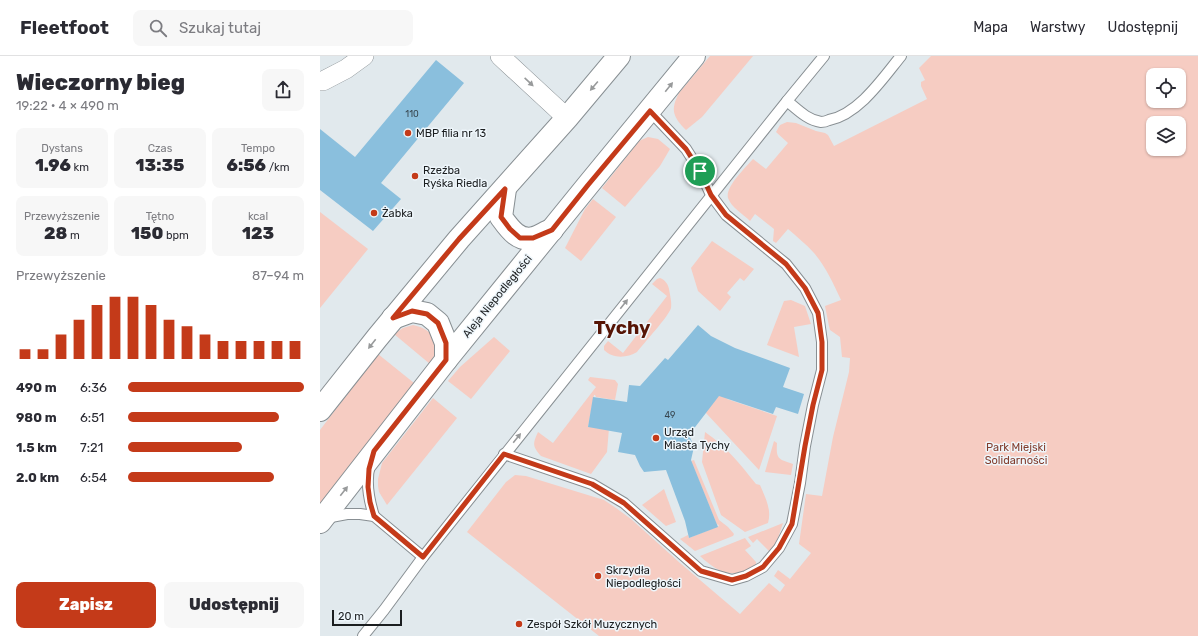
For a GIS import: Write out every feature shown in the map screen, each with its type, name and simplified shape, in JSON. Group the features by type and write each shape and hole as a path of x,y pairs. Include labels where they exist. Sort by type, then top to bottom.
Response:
{"street":[{"path":"320,81 323,81 346,68 364,56"},
{"path":"500,56 567,118"},
{"path":"322,406 459,239 505,189 619,56"},
{"name":"Aleja Niepodległości","path":"320,522 446,360 592,179 650,111 694,56"},
{"path":"505,189 501,217 510,229 520,238 533,238 552,230"},
{"path":"393,318 412,311 427,314 438,323 446,343 446,360"}],"lane":[{"path":"363,636 504,454 824,56"},
{"path":"787,101 804,115 821,122 838,119 854,108 871,93 902,56"},
{"path":"504,454 592,484 624,503 701,571 732,580 746,576 763,567 779,548 792,524 813,405 822,370 822,342 818,313 805,288 786,264 726,215 711,195 700,171 686,149 650,111"},
{"path":"374,451 369,469 368,487 374,516"},
{"path":"320,522 330,517 346,514 374,516 423,557"}],"green space":[{"path":"710,56 753,56 702,117 686,130 678,121 674,113 674,104 679,93"},
{"name":"Park Miejski Solidarności","path":"931,56 1198,56 1198,636 599,636 467,532 506,482 515,475 526,476 604,500 631,519 740,614 769,583 780,592 785,585 774,576 778,570 790,579 811,553 799,544 806,494 822,496 833,437 849,372 850,358 842,357 840,337 830,330 825,306 841,300 829,275 818,258 788,229 776,243 773,241 774,229 755,214 750,221 732,204 728,198 728,193 737,177 753,159 766,169 788,143 776,132 780,125 787,122 796,123 825,133 828,135 834,146 927,99 921,86 921,82 925,80 919,68"},
{"path":"648,137 658,139 670,149 660,166 625,207 602,188 639,141"},
{"path":"593,199 616,217 581,261 565,248 585,209"},
{"path":"320,212 368,249 320,308"},
{"path":"712,241 754,269 744,281 740,278 727,293 731,297 720,311 698,291 691,268"},
{"path":"660,278 668,285 671,299 671,308 666,317 637,352 620,357 608,353 604,350 604,346 608,341 623,353 667,296 652,284"},
{"path":"791,300 805,306 811,324 794,327 799,357 767,345 784,301"},
{"path":"413,325 426,330 434,339 434,357 430,364 394,334 403,328"},
{"path":"494,337 510,351 471,399 448,381 460,367"},
{"path":"378,354 414,383 320,504 320,430"},
{"path":"590,377 615,380 618,384 615,400 596,397 594,395 588,427 609,428 607,452 591,474 541,456 536,450 534,444 538,432 553,443 596,387 588,380"},
{"path":"719,386 727,399 777,416 759,470 706,413 701,410"},
{"path":"433,398 457,418 387,505 379,492 378,486 382,463"},
{"path":"705,432 727,450 756,484 760,485 769,508 768,523 745,532 721,515 702,462"},
{"path":"774,441 777,443 779,458 793,464 791,475 765,472"},
{"path":"694,460 719,520 734,534 733,536 695,551 680,539 688,535 689,538 719,526 718,524 717,525 691,461"},
{"path":"664,489 676,522 666,526 642,505"},
{"path":"783,523 772,550 769,551 757,539 753,543 748,537"},
{"path":"745,538 751,546 745,550 756,562 754,566 746,571 733,573 721,571 700,556"}],"building":[{"path":"436,60 464,83 381,183 401,199 373,231 320,190 320,129 355,157"},
{"name":"Urząd Miasta Tychy","path":"698,325 711,336 735,348 790,368 783,387 804,394 798,414 776,407 773,414 719,396 689,435 694,447 691,460 718,527 689,538 685,521 666,470 644,472 635,455 618,452 622,433 588,427 593,397 627,402 629,385 640,386 665,358 668,360"}],"place":[{"name":"MBP filia nr 13","path":"408,133"},
{"name":"Rzeźba Ryśka Riedla","path":"415,176"},
{"name":"Żabka","path":"374,213"},
{"name":"Urząd Miasta Tychy","path":"656,438"},
{"name":"Skrzydła Niepodległości","path":"598,576"},
{"name":"Zespół Szkół Muzycznych","path":"519,624"}],"district":[{"name":"Tychy","path":"622,327"}],"route":[{"path":"650,111 686,149 700,171 711,195 726,215 786,264 805,288 818,313 822,342 822,370 805,446 792,524 779,548 763,567 746,576 732,580 701,571 624,503 592,484 504,454 423,557 374,516 368,487 369,469 374,451 446,360 446,343 438,323 427,314 412,311 393,318 459,239 505,189 501,217 510,229 520,238 533,238 552,230 650,111"}]}
